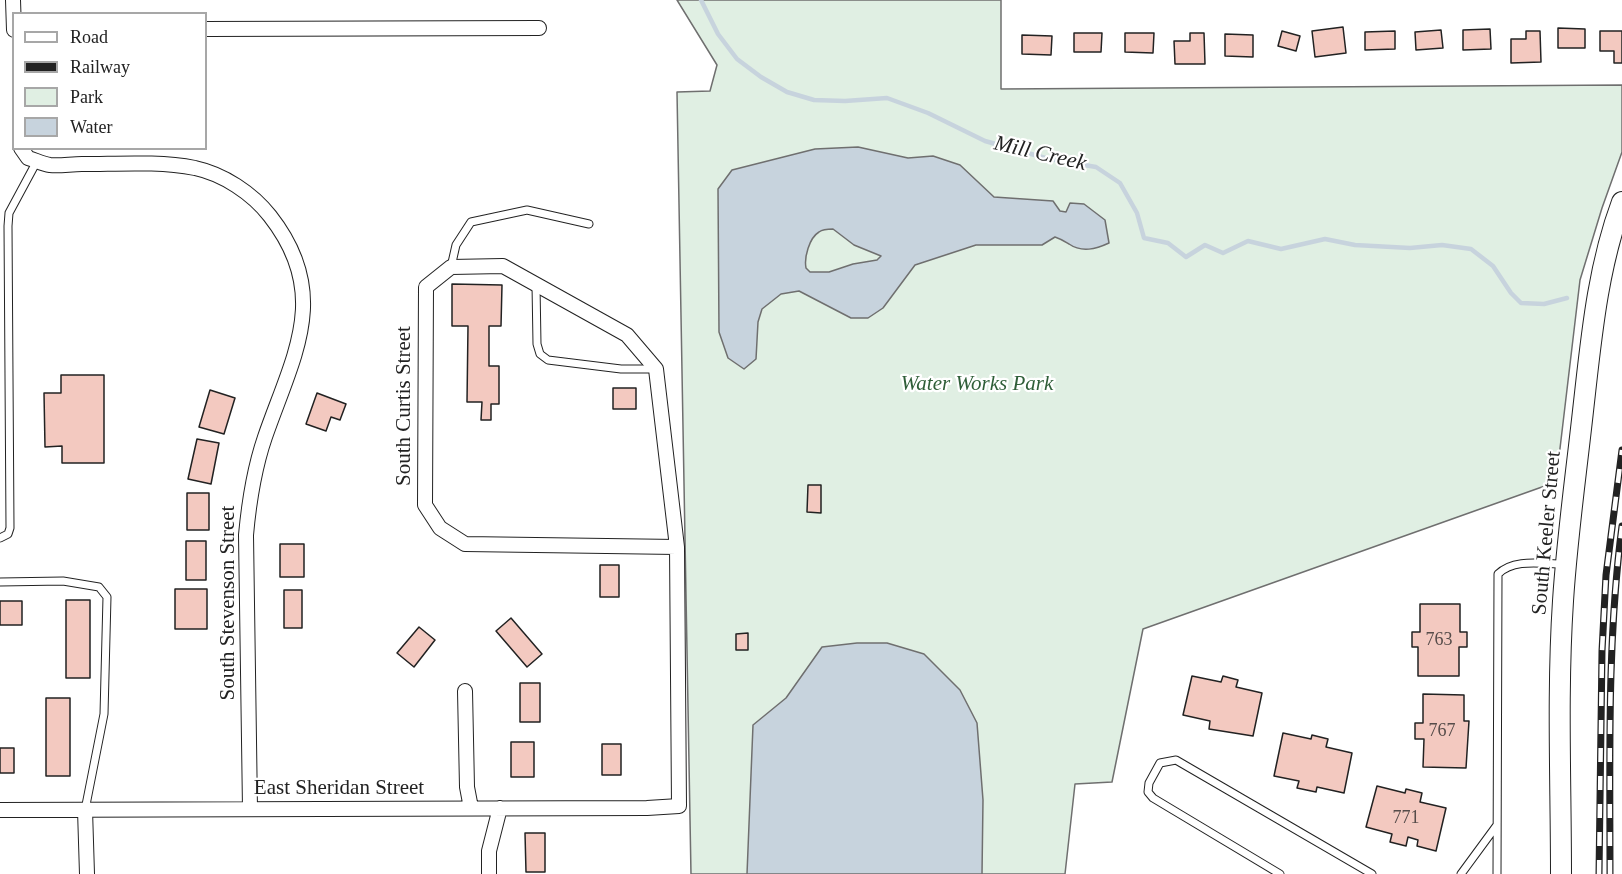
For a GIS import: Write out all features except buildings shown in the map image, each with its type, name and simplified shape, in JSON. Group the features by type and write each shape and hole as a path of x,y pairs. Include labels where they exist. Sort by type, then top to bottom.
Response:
{"street":[{"path":"207,28 539,28"},
{"path":"22,150 28,158 37,161"},
{"name":"South Stevenson Street","path":"37,161 50,165 171,164 197,169 222,178 252,197 281,230 293,253 301,287 302,329 298,348 264,440 250,493 246,535 250,809"},
{"name":"South Keeler Street","path":"1561,874 1561,656 1565,564 1600,284 1612,230 1622,202"},
{"path":"451,267 503,266 627,335 656,369 677,547"},
{"name":"South Curtis Street","path":"451,267 426,287 425,506 440,528 465,544 677,547"},
{"name":"East Sheridan Street","path":"0,810 647,808 679,806 677,547"},
{"path":"465,691 467,787 471,808"},
{"path":"489,874 489,851 500,808"},
{"path":"85,810 87,874"}],"lane":[{"path":"0,538 8,534 10,528 9,213 37,161"},
{"path":"451,267 456,245 471,222 528,210 589,224"},
{"path":"536,285 537,344 540,354 548,360 621,369 656,369"},
{"path":"1497,874 1498,574 1505,567 1520,564 1565,564"},
{"path":"0,582 63,581 99,587 107,597 104,714 85,810"},
{"path":"1280,874 1153,798 1148,792 1149,783 1160,763 1176,760 1366,873"},
{"path":"1461,874 1497,824"}],"green space":[{"name":"Water Works Park","path":"677,0 1001,0 1001,89 1622,85 1622,152 1580,280 1556,482 1143,629 1112,782 1075,784 1065,874 691,874 677,92 710,91 717,65"}],"water":[{"path":"858,147 908,158 933,156 960,165 994,197 1053,201 1060,211 1066,212 1070,203 1084,204 1105,220 1109,243 1084,249 1074,247 1055,237 1042,245 976,245 915,265 883,308 868,318 851,318 799,291 781,294 762,309 758,322 756,359 744,369 728,358 719,332 718,189 732,170 815,149","holes":["833,229 854,245 881,256 877,260 853,264 829,272 810,272 806,268 810,243 821,231"]},
{"path":"857,643 887,643 924,654 960,690 977,723 983,800 982,874 747,874 753,725 786,698 822,647"}],"waterway":[{"name":"Mill Creek","path":"701,0 718,34 737,59 761,77 787,92 814,100 845,101 887,98 928,113 985,141 1049,159 1096,167 1120,183 1137,213 1144,238 1168,243 1186,257 1205,245 1223,253 1248,241 1281,249 1325,239 1355,245 1410,248 1442,245 1471,249 1493,266 1511,293 1521,303 1544,304 1567,298"}],"railway":[{"path":"1599,874 1602,651 1606,575 1622,450"},
{"path":"1610,874 1612,656 1622,526"}]}
